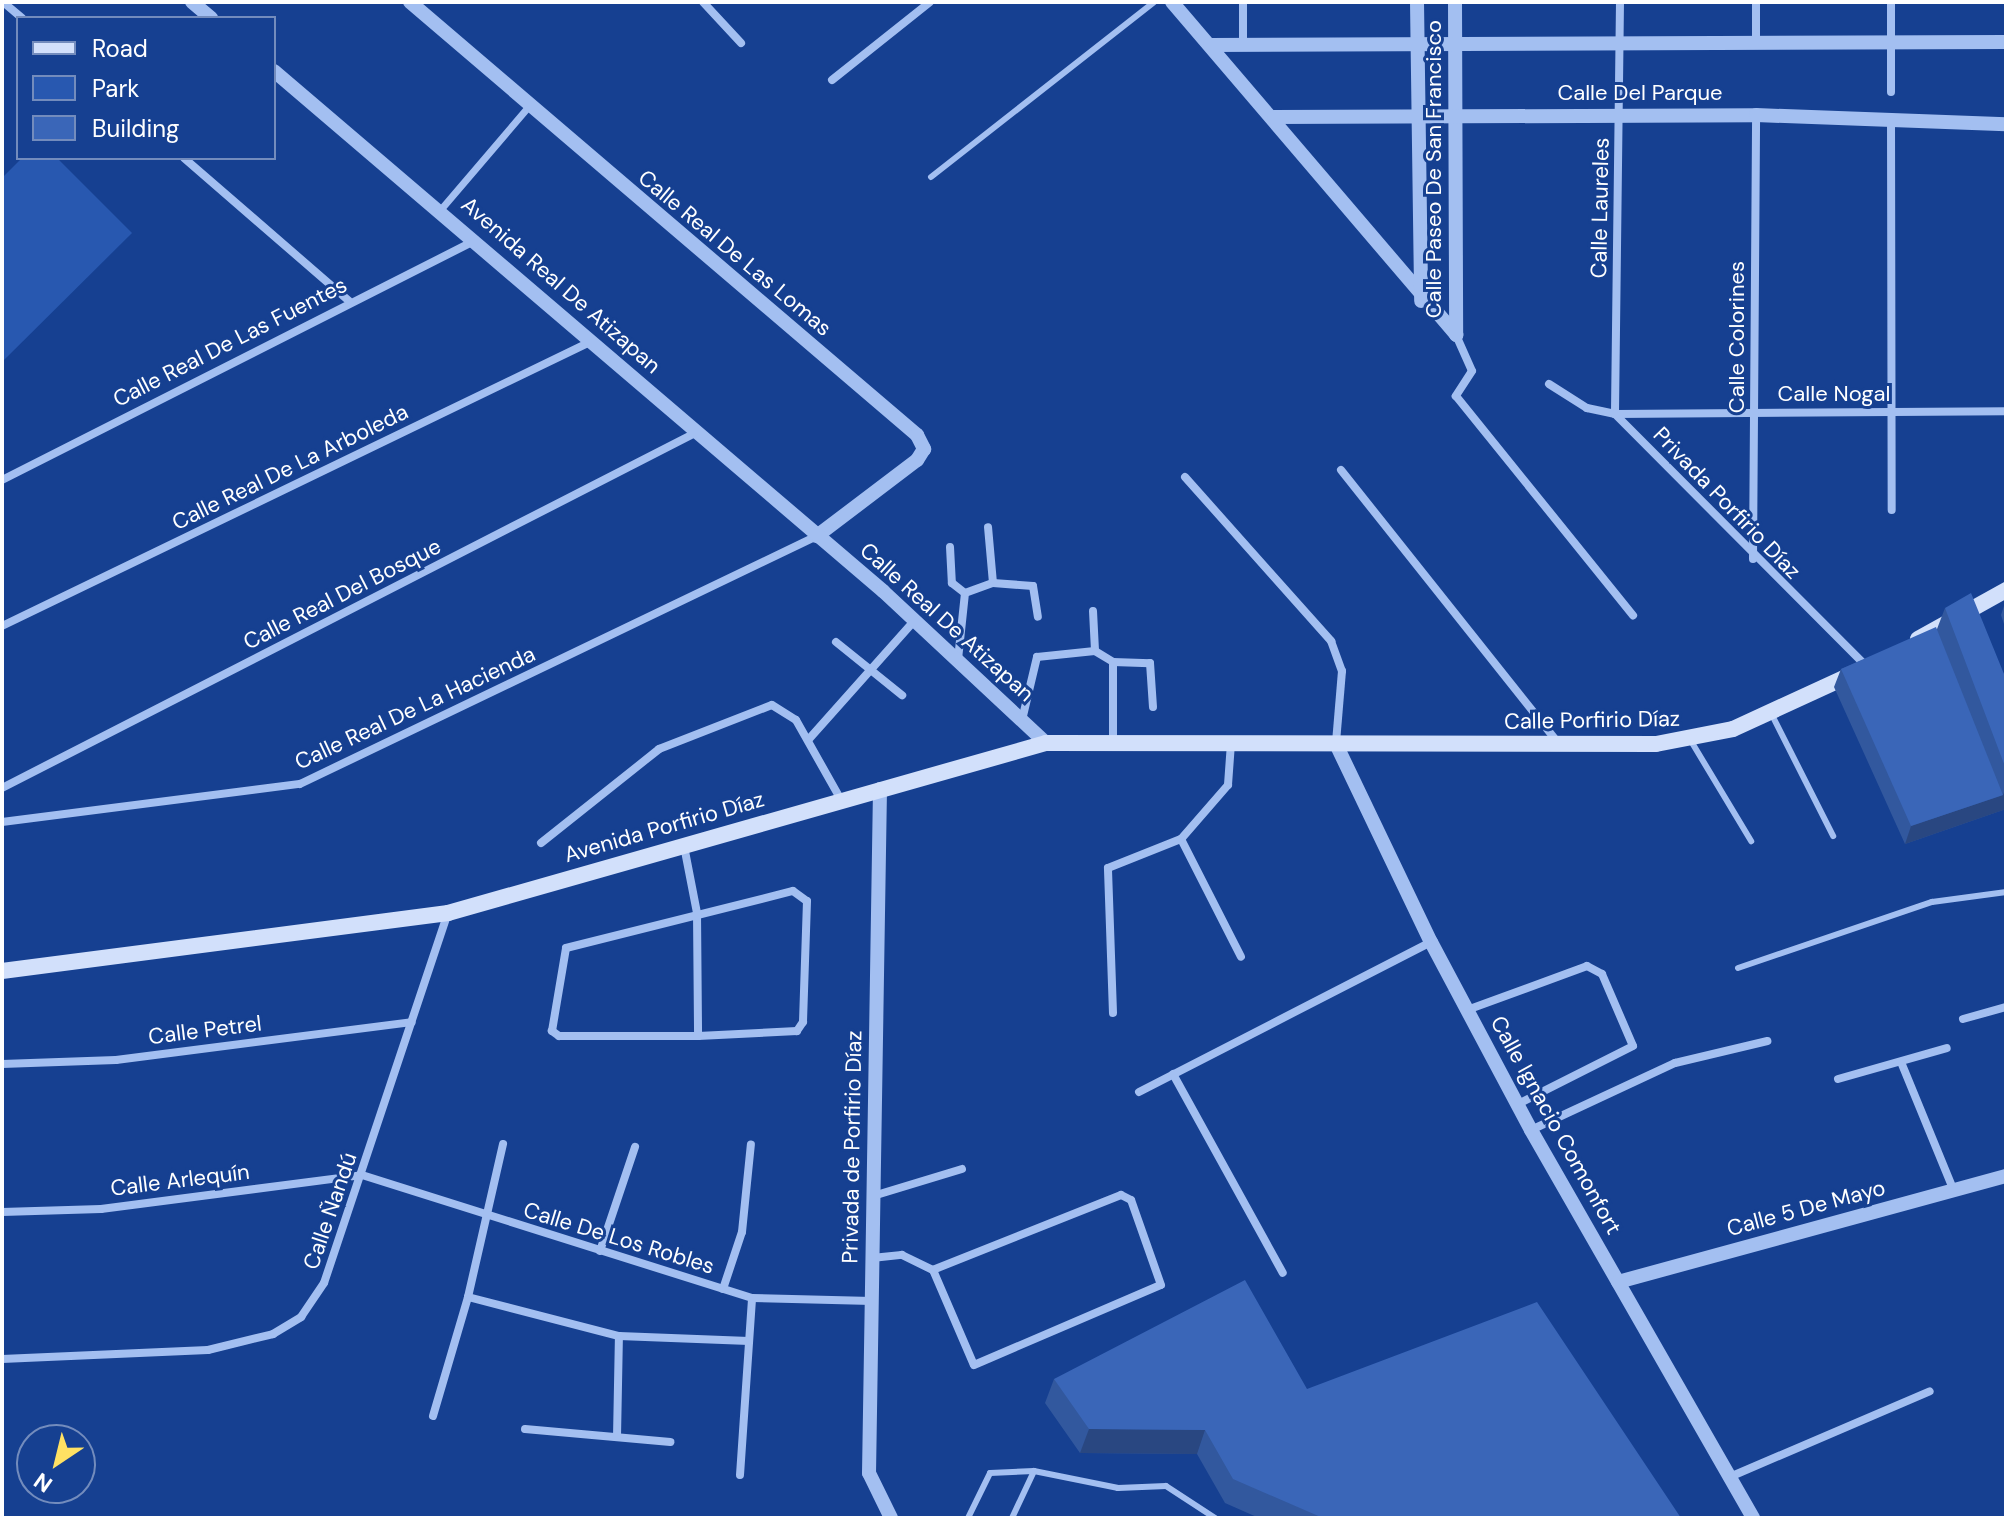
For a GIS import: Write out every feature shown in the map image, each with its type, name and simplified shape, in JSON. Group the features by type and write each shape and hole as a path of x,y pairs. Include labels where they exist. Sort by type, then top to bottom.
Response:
{"main road":[{"name":"Calle Porfirio Díaz","path":"1336,744 1691,741 1771,713 1881,660 2006,590"},
{"name":"Avenida Porfirio Díaz","path":"2,971 448,913 1046,743 1336,744"}],"street":[{"path":"3,2 20,16"},
{"path":"192,2 209,16"},
{"name":"Calle Real De Las Lomas","path":"410,2 528,107 917,435 924,449 917,460 817,536"},
{"path":"703,2 741,43"},
{"path":"832,80 930,2"},
{"path":"1172,2 1274,117 1421,301 1456,335 1472,371 1456,396 1633,615"},
{"path":"1243,2 1243,42"},
{"name":"Calle Paseo De San Francisco","path":"1417,2 1421,301"},
{"name":"Calle Paseo De San Francisco","path":"1455,2 1456,335"},
{"name":"Calle Laureles","path":"1615,414 1620,2"},
{"path":"1756,2 1756,43"},
{"path":"1891,2 1891,92"},
{"path":"1210,45 1416,41 2006,42"},
{"name":"Avenida Real De Atizapan","path":"276,73 594,340 817,536"},
{"path":"440,210 528,107"},
{"name":"Calle Del Parque","path":"1274,117 1756,115 2006,124"},
{"name":"Calle Colorines","path":"1753,559 1756,115"},
{"path":"1891,118 1892,510"},
{"path":"186,160 349,301"},
{"name":"Calle Real De Las Fuentes","path":"2,480 349,301 477,240"},
{"name":"Calle Real De La Arboleda","path":"2,626 594,340"},
{"name":"Privada Porfirio Díaz","path":"1549,384 1587,408 1615,414 1753,559 1881,660"},
{"name":"Calle Nogal","path":"1615,414 2006,411"},
{"name":"Calle Real Del Bosque","path":"2,788 697,432"},
{"path":"1341,470 1558,743"},
{"path":"1185,477 1331,641 1342,671 1336,744"},
{"path":"988,527 993,583"},
{"name":"Calle Real De Atizapan","path":"817,536 915,620 1046,743"},
{"name":"Calle Real De La Hacienda","path":"2,822 300,784 817,536"},
{"path":"950,547 952,583 965,593"},
{"path":"965,593 993,583 1033,586 1038,617"},
{"path":"958,660 965,593"},
{"path":"1093,611 1095,651"},
{"path":"809,739 915,620"},
{"path":"836,642 902,695"},
{"path":"1022,721 1037,657 1095,651 1113,662 1150,663 1153,707"},
{"path":"1113,662 1113,743"},
{"path":"541,843 677,739 772,705 796,720 841,800"},
{"path":"1113,1013 1108,868 1181,839 1228,785 1231,743"},
{"name":"Calle Ignacio Comonfort","path":"1336,744 1431,942 1531,1130 1732,1476 1753,1518"},
{"name":"Privada de Porfirio Díaz","path":"880,789 869,1473 891,1518"},
{"path":"1181,839 1241,957"},
{"path":"684,844 697,913 698,1036"},
{"path":"793,891 807,901 803,1022 797,1031 698,1036 559,1036 550,1023 566,948 697,913 793,891"},
{"name":"Calle Ñandú","path":"2,1359 208,1350 273,1334 301,1317 324,1283 448,913"},
{"path":"1139,1092 1431,942"},
{"path":"1467,1010 1587,966 1602,974 1633,1046 1518,1104"},
{"path":"1963,1019 2006,1007"},
{"name":"Calle Petrel","path":"2,1064 116,1060 412,1022"},
{"path":"1531,1130 1675,1063 1767,1041"},
{"path":"1838,1079 1947,1048"},
{"path":"1901,1062 1954,1191"},
{"path":"1173,1074 1283,1273"},
{"path":"433,1416 468,1297 503,1144"},
{"path":"723,1289 742,1232 751,1144"},
{"path":"600,1251 635,1147"},
{"path":"873,1196 962,1169"},
{"name":"Calle Arlequín","path":"2,1212 101,1209 362,1175"},
{"name":"Calle De Los Robles","path":"362,1175 752,1298 872,1301"},
{"name":"Calle 5 De Mayo","path":"1618,1282 2006,1176"},
{"path":"872,1258 902,1255 933,1270 974,1365 1161,1285 1131,1200 1121,1195 933,1270"},
{"path":"468,1297 619,1336 749,1341"},
{"path":"740,1475 752,1298"},
{"path":"617,1437 619,1336"},
{"path":"1732,1476 1930,1391"},
{"path":"525,1429 670,1442"},
{"path":"882,1504 905,1518"}],"lane":[{"path":"931,177 1154,2"},
{"path":"1771,713 1833,836"},
{"path":"1691,741 1751,841"},
{"path":"1738,968 1932,902 2006,892"},
{"path":"968,1518 990,1473 1034,1471 1118,1488 1166,1486 1215,1518"},
{"path":"1012,1518 1034,1471"}],"green space":[{"path":"20,160 59,160 132,233 2,362 2,178"}],"building":[{"path":"1971,593 2006,673 2006,769 1945,608"},
{"path":"1936,627 2003,795 1911,826 1841,669"},
{"path":"1245,1280 1307,1389 1537,1302 1681,1518 1323,1518 1233,1479 1205,1430 1089,1429 1054,1379"}]}
